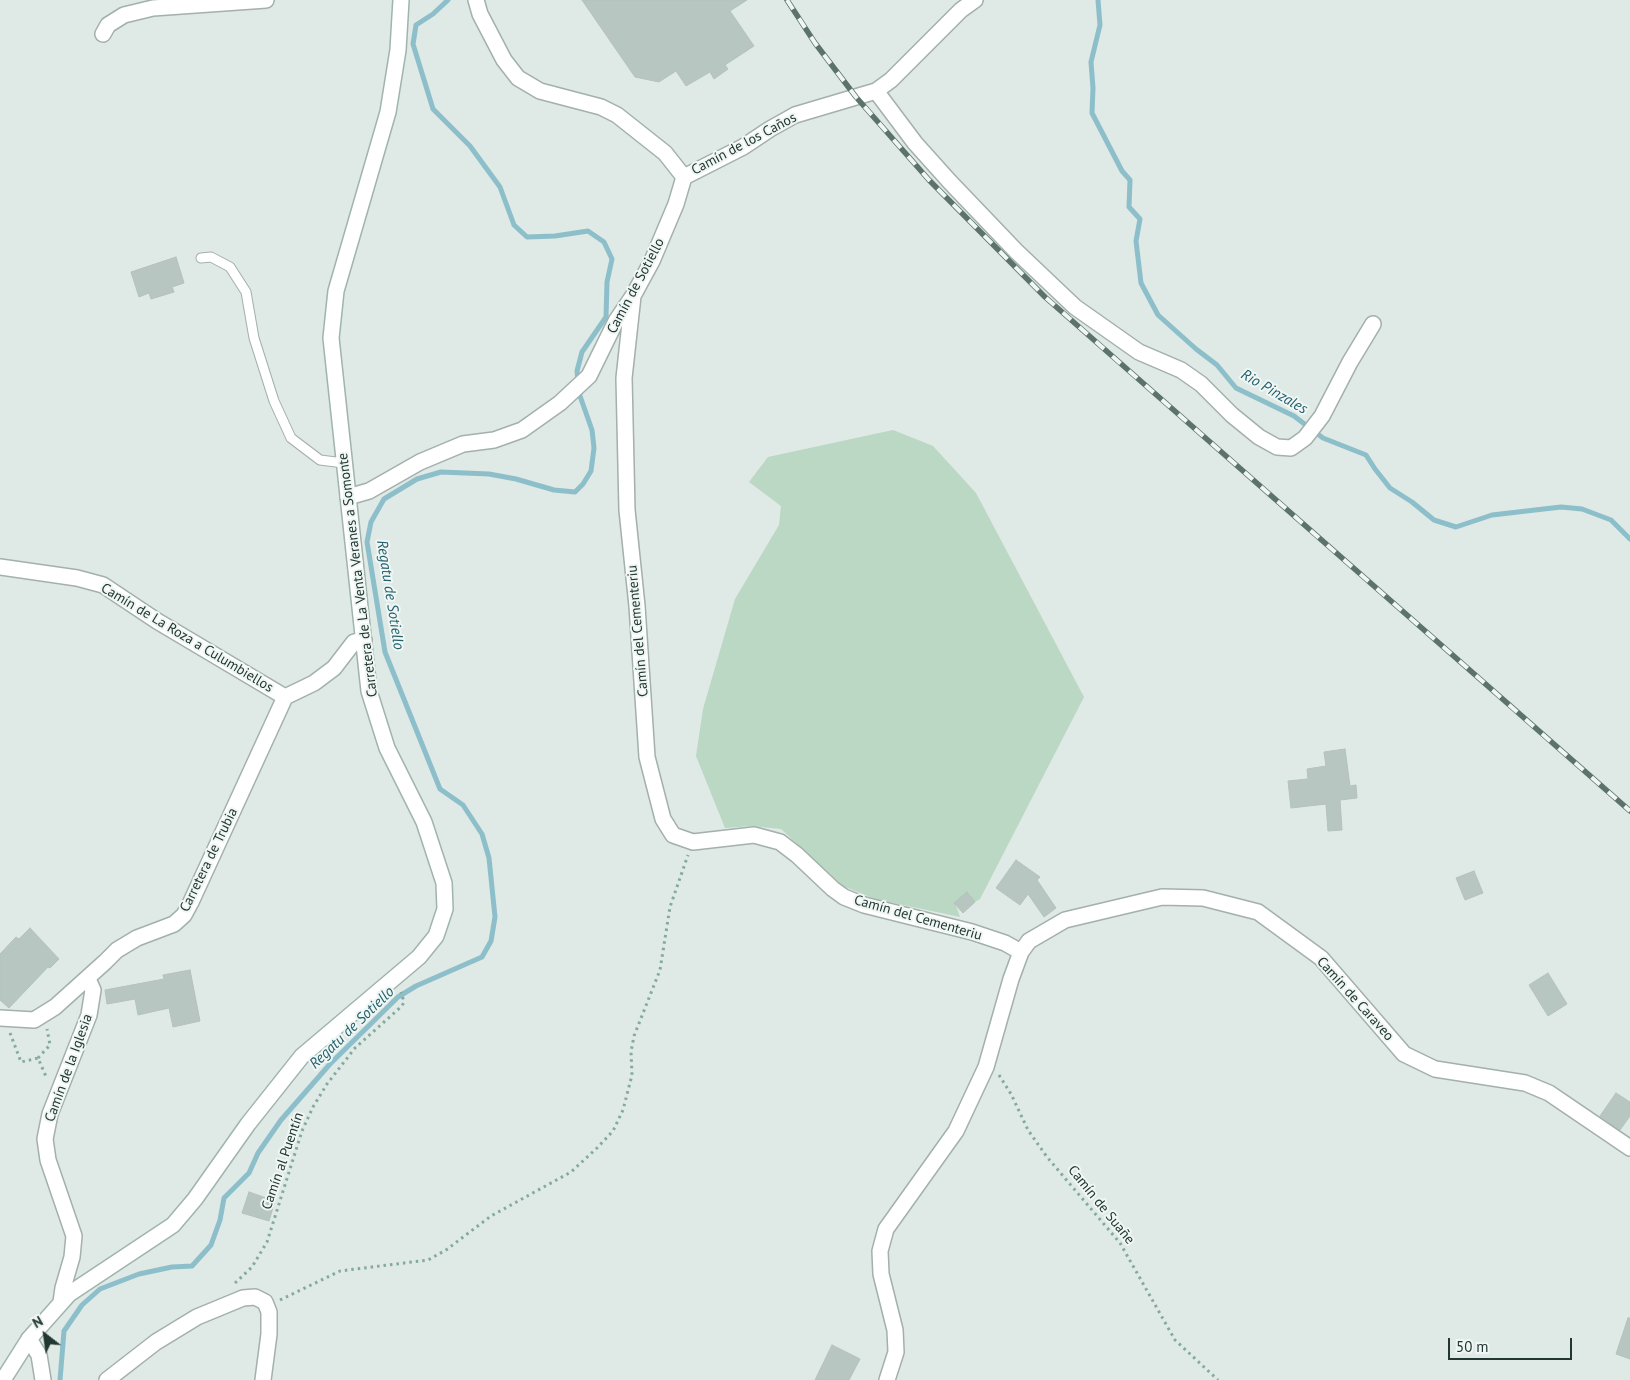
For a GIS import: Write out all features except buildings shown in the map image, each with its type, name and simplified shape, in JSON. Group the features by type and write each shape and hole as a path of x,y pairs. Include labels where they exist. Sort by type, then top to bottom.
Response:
{"street":[{"path":"103,34 108,25 124,14 153,8 266,0"},
{"name":"Carretera de La Venta Veranes a Somonte","path":"3,1380 29,1339 69,1294 173,1225 195,1199 248,1124 302,1056 419,957 436,936 445,909 444,884 424,822 387,748 369,691 331,338 336,291 388,112 398,50 401,0"},
{"path":"476,0 480,14 504,60 518,78 540,90 601,107 617,116 666,153 684,176"},
{"name":"Camín de los Caños","path":"684,176 743,146 795,115 876,91 891,80 961,10 974,0"},
{"path":"876,91 915,143 950,182 1016,251 1075,307 1139,352 1182,370 1201,384 1259,437 1277,447 1291,448 1305,438 1318,420 1372,324"},
{"name":"Camín de Sotiello","path":"348,498 369,491 420,462 464,444 494,440 522,430 560,403 589,376 616,321 633,296 652,261 676,204 684,176"},
{"name":"Camín del Cementeriu","path":"633,296 624,378 626,510 637,606 647,757 663,819 673,835 693,842 754,835 780,842 797,855 833,889 844,896 864,905 972,932 1005,943 1021,952"},
{"name":"Camín de La Roza a Culumbiellos","path":"0,566 77,578 103,585 157,622 285,697"},
{"path":"285,697 314,682 334,668 354,642 364,640"},
{"name":"Carretera de Trubia","path":"2,1018 34,1020 54,1007 88,979 117,950 137,938 174,924 184,915 285,697"},
{"name":"Camín de Caraveo","path":"1021,952 1029,941 1065,920 1162,897 1203,898 1258,912 1321,958 1404,1054 1435,1069 1525,1083 1549,1093 1630,1148"},
{"path":"887,1380 896,1352 895,1330 881,1274 880,1251 886,1229 956,1131 986,1066 1011,979 1021,952"},
{"name":"Camín de la Iglesia","path":"61,1302 62,1288 72,1257 74,1236 48,1160 45,1139 50,1114 89,1015 93,990 88,979"},
{"path":"107,1380 156,1342 197,1317 243,1298 255,1297 265,1302 269,1312 264,1380"},
{"path":"29,1339 39,1355 44,1380"}],"lane":[{"path":"201,258 211,257 230,266 246,292 254,338 274,401 291,438 320,460 344,463"}],"path":[{"path":"265,1302 276,1301 340,1271 428,1260 446,1250 491,1216 571,1172 597,1148 613,1130 623,1110 632,1075 631,1052 634,1036 660,970 670,908 693,842"},
{"name":"Camín al Puentín","path":"231,1287 252,1267 267,1242 302,1131 327,1084 355,1048 402,1006 404,1002 400,988"},
{"path":"2,1018 21,1062 38,1058 47,1051 50,1045"},
{"path":"38,1058 56,1098"},
{"name":"Camín de Suañe","path":"986,1066 997,1072 1012,1094 1028,1130 1047,1157 1120,1243 1175,1340 1218,1380"}],"green space":[{"path":"893,430 933,446 976,493 1084,697 980,899 975,902 967,893 955,903 960,917 875,899 843,886 781,829 751,826 725,828 696,756 703,709 735,599 779,525 781,506 749,482 768,457"}],"waterway":[{"name":"Regatu de Sotiello","path":"448,0 433,14 416,25 413,44 433,109 470,146 500,187 514,225 527,237 555,236 588,231 604,242 612,259 607,282 606,317 582,352 577,371 578,381"},
{"name":"Rio Pinzales","path":"1098,0 1100,25 1091,62 1092,113 1122,171 1130,180 1129,207 1140,219 1136,241 1141,283 1158,315 1217,365 1236,388 1294,416 1323,438 1366,455 1390,488 1412,502 1434,520 1456,527 1492,515 1561,507 1582,509 1611,520 1630,539"},
{"name":"Regatu de Sotiello","path":"60,1380 64,1331 82,1305 100,1289 139,1274 172,1267 192,1266 211,1245 220,1220 224,1198 249,1173 258,1153 281,1120 330,1064 398,997 416,986 482,957 491,941 495,917 489,858 482,834 463,805 440,789 385,652 367,542 371,522 384,499 417,479 441,472 489,474 516,479 554,490 575,492 583,484 591,471 594,448 592,430 579,389"}],"railway":[{"path":"787,0 815,43 856,97 929,180 1045,297 1630,811"}]}
